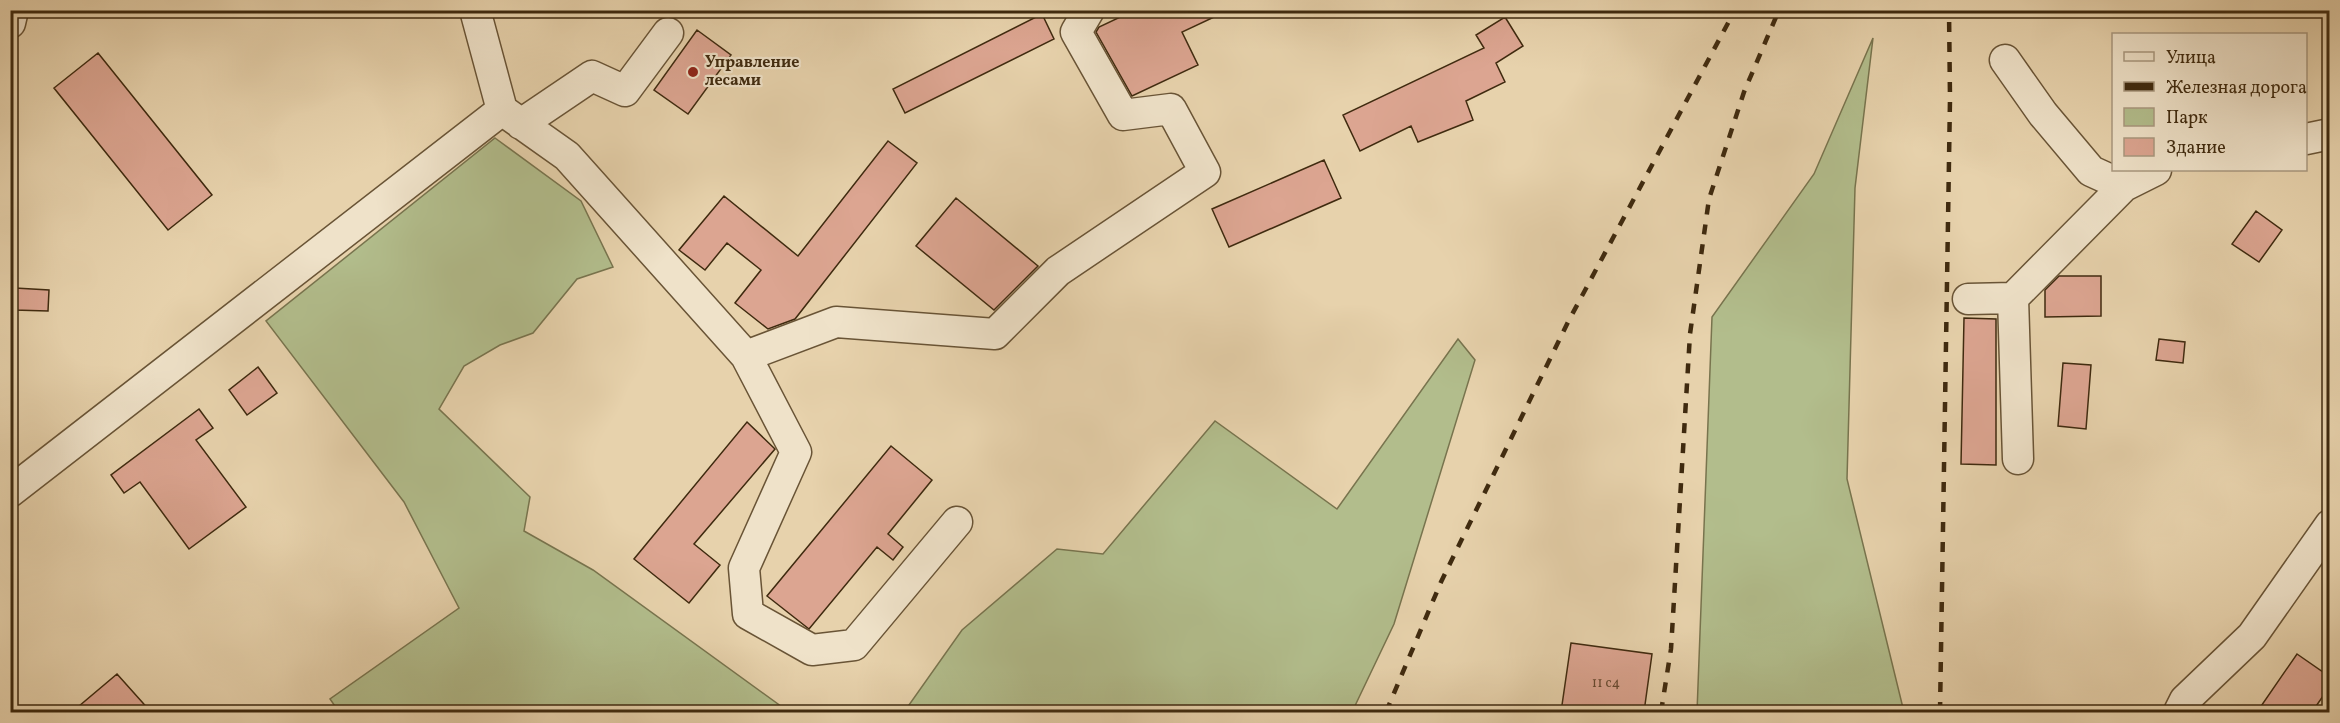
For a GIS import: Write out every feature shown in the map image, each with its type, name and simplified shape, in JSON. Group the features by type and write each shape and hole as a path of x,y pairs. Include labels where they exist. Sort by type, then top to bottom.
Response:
{"lane":[{"path":"10,23 13,10"},
{"path":"475,10 511,117 567,156 746,356 796,452 744,568 748,614 812,650 854,645 957,522"},
{"path":"746,356 836,322 995,334 1058,271 1205,172 1171,109 1124,115 1077,32 1089,10"},
{"path":"16,478 511,117 592,76 625,91 668,33"},
{"path":"2004,60 2043,114 2091,171 2124,186"},
{"path":"2307,139 2330,134"},
{"path":"1968,299 2013,298 2124,186 2154,171"},
{"path":"2013,298 2018,459"},
{"path":"2179,712 2185,700 2252,636 2330,525"}],"green space":[{"path":"1873,38 1855,188 1847,479 1904,712 1697,712 1712,317 1814,174"},
{"path":"495,138 581,201 613,267 577,279 533,333 500,345 464,366 439,409 530,497 524,531 593,570 789,712 339,712 330,699 459,608 404,502 266,321"},
{"path":"1458,339 1475,360 1394,624 1352,712 904,712 962,630 1057,549 1103,554 1215,421 1337,509"}],"building":[{"path":"1135,10 1229,10 1182,32 1198,65 1132,96 1096,32 1099,27"},
{"path":"1042,14 1054,39 905,113 893,89"},
{"path":"1505,17 1523,46 1496,63 1505,82 1466,101 1473,120 1418,142 1411,126 1360,151 1343,115 1484,48 1476,35"},
{"name":"Управление лесами","path":"697,30 731,55 688,114 654,90"},
{"path":"98,53 212,195 168,230 54,88"},
{"path":"888,141 917,163 795,319 768,329 735,303 761,270 727,243 705,270 679,250 724,196 798,256"},
{"path":"1324,160 1341,198 1229,247 1212,209"},
{"path":"956,198 1038,266 994,310 916,246"},
{"path":"2256,211 2282,230 2259,262 2232,244"},
{"path":"2059,276 2101,276 2101,316 2045,317 2045,290"},
{"path":"15,288 49,290 48,311 14,310"},
{"path":"1964,318 1996,319 1996,465 1961,464"},
{"path":"2159,339 2185,342 2183,363 2156,360"},
{"path":"2063,363 2091,365 2086,429 2058,426"},
{"path":"258,367 277,393 247,415 229,390"},
{"path":"199,409 213,428 196,440 246,507 189,549 140,482 124,493 111,475"},
{"path":"747,422 775,449 694,544 720,565 689,603 634,559"},
{"path":"891,446 932,480 888,534 903,547 893,560 877,547 809,629 767,596"},
{"path":"1571,643 1652,654 1644,712 1561,712"},
{"path":"2297,654 2330,677 2330,686 2312,712 2257,712"},
{"path":"117,674 151,712 72,712"}],"railway":[{"path":"1386,712 1441,582 1568,322 1735,10"},
{"path":"1661,712 1671,649 1690,334 1709,199 1744,92 1779,10"},
{"path":"1940,712 1950,99 1949,10"}],"place":[{"name":"Управление лесами","path":"693,72"}]}
